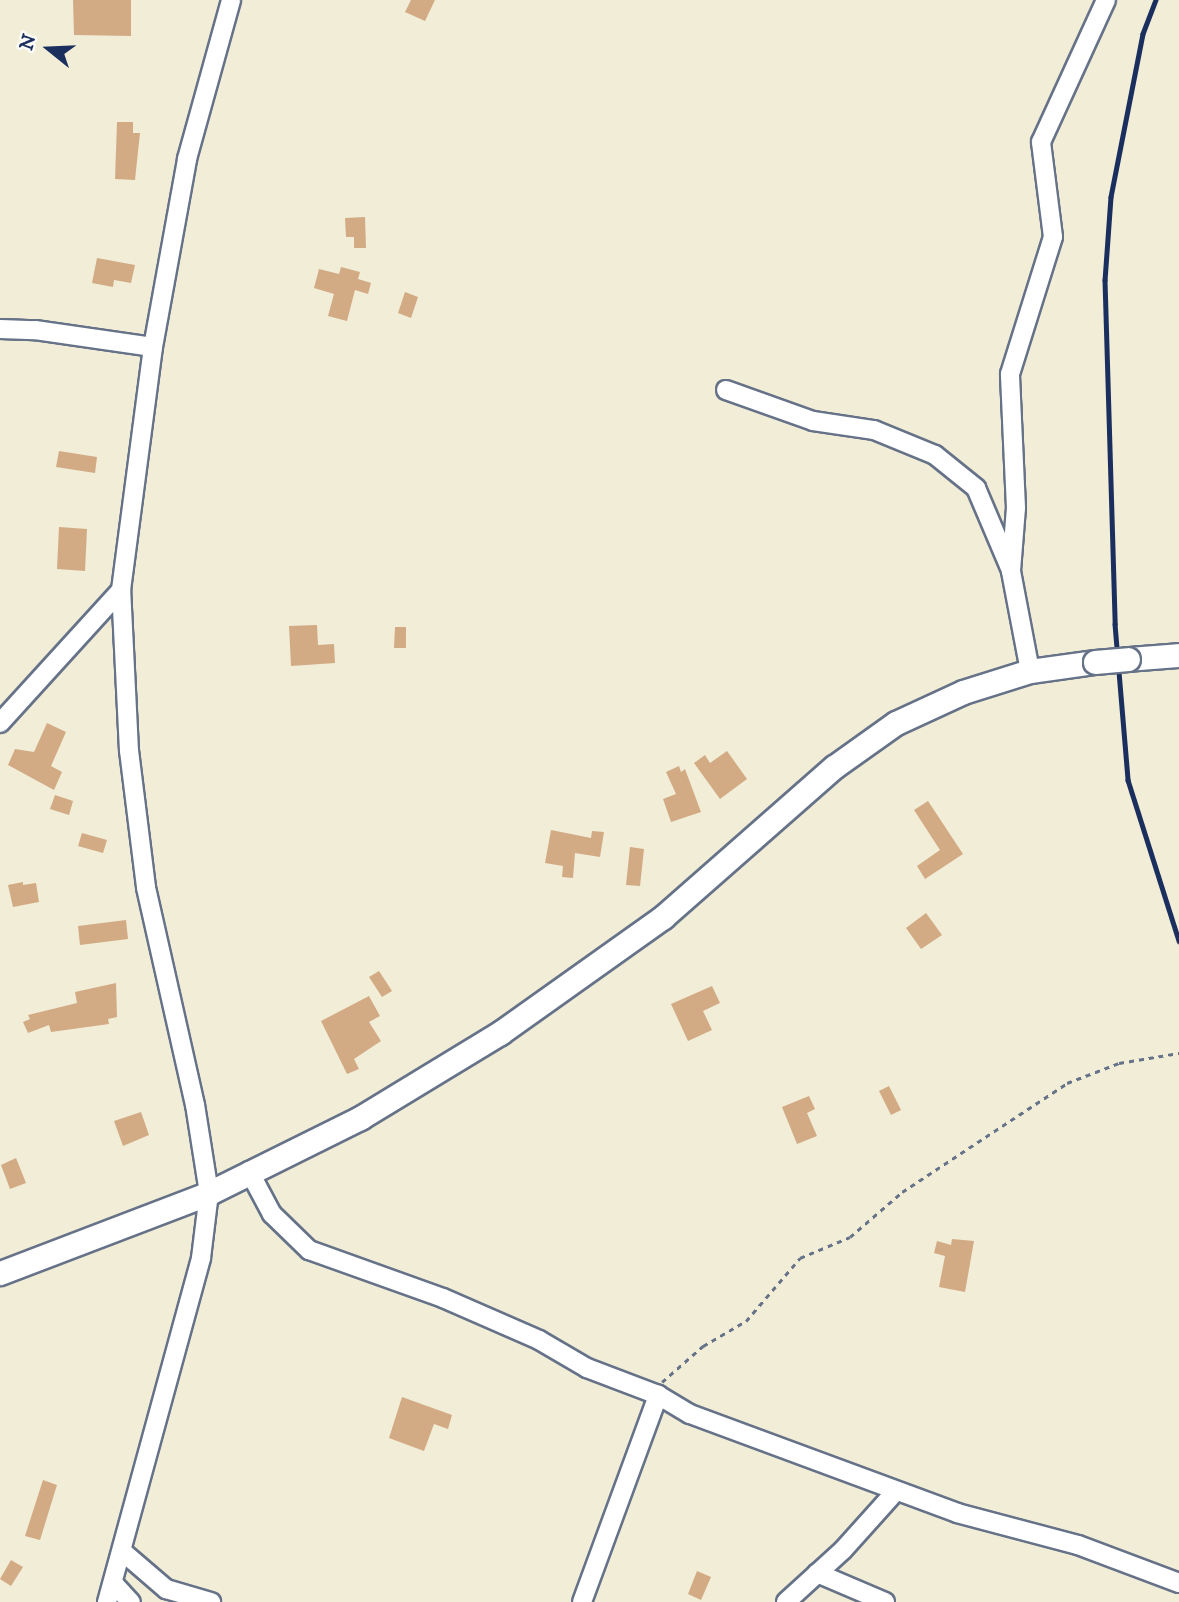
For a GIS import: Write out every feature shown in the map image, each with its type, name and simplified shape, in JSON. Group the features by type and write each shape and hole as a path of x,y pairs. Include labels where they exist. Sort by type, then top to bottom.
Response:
{"main road":[{"path":"0,1273 209,1193 360,1118 500,1033 663,917 834,767 897,723 963,692 1030,671 1179,654"}],"street":[{"path":"107,1602 123,1552 201,1258 209,1193 195,1105 146,887 129,751 121,590 153,346 187,159 231,0"},
{"path":"1011,571 1016,508 1010,374 1053,237 1041,142 1106,0"},
{"path":"0,329 35,330 153,346"},
{"path":"726,390 813,421 874,430 935,455 976,488 1011,571 1030,671"},
{"path":"0,723 121,590"},
{"path":"249,1171 272,1214 310,1250 443,1298 539,1340 587,1368 658,1395 690,1414 896,1491 981,1520 1078,1545 1179,1583"},
{"path":"582,1602 658,1395"},
{"path":"786,1602 896,1491"},
{"path":"123,1552 166,1589 211,1602"},
{"path":"817,1573 885,1602"},
{"path":"113,1583 131,1602"}],"path":[{"path":"658,1395 665,1376 746,1321 800,1258 850,1237 902,1192 1067,1083 1119,1063 1179,1053"}],"building":[{"path":"73,0 131,0 131,36 74,35"},
{"path":"411,0 435,0 425,21 405,12"},
{"path":"117,122 133,122 133,133 140,133 135,180 115,179"},
{"path":"365,217 366,248 354,248 354,237 346,237 345,218"},
{"path":"97,258 135,265 131,283 114,280 113,287 92,283"},
{"path":"341,267 360,272 358,279 371,283 368,294 355,290 347,321 328,316 334,294 314,288 319,269 339,274"},
{"path":"405,292 418,297 411,318 398,313"},
{"path":"59,451 97,457 95,473 56,467"},
{"path":"59,527 87,529 85,571 57,569"},
{"path":"317,625 318,645 334,644 335,663 291,666 289,626"},
{"path":"395,627 406,627 406,648 394,648"},
{"path":"47,723 66,732 51,766 62,772 54,790 8,765 15,749 34,752"},
{"path":"727,751 747,779 720,799 694,763 705,755 710,763"},
{"path":"679,766 681,772 685,769 701,812 671,822 663,799 676,794 666,772"},
{"path":"55,795 73,801 69,815 50,809"},
{"path":"928,801 963,854 925,879 917,866 940,850 914,810"},
{"path":"551,830 591,838 592,831 604,832 600,857 575,853 573,878 562,877 563,866 545,863"},
{"path":"82,833 107,840 103,853 78,846"},
{"path":"630,847 644,849 640,886 626,885"},
{"path":"23,882 23,885 36,883 39,902 13,907 8,885"},
{"path":"926,913 942,935 921,949 906,928"},
{"path":"126,920 128,939 80,945 78,926"},
{"path":"379,971 392,991 382,997 369,977"},
{"path":"116,983 117,1017 108,1019 109,1024 51,1032 49,1025 28,1033 23,1022 30,1019 28,1015 77,1003 75,992"},
{"path":"712,986 720,1003 703,1011 712,1030 688,1041 671,1004"},
{"path":"369,996 380,1016 369,1022 381,1041 354,1059 359,1069 347,1074 321,1021"},
{"path":"889,1086 901,1110 891,1115 879,1091"},
{"path":"809,1096 815,1109 807,1113 817,1136 797,1144 782,1107"},
{"path":"141,1112 149,1135 123,1146 114,1121"},
{"path":"16,1158 26,1183 10,1189 1,1165"},
{"path":"952,1239 974,1241 965,1292 939,1287 945,1256 934,1253 937,1241 951,1245"},
{"path":"402,1397 452,1415 448,1429 434,1424 424,1451 389,1438"},
{"path":"43,1480 57,1485 40,1540 25,1536"},
{"path":"11,1560 23,1567 11,1586 0,1579"},
{"path":"697,1571 711,1577 701,1600 688,1594"}],"railway":[{"path":"1156,0 1143,34 1111,197 1105,280 1115,624 1128,780 1179,941"}]}
